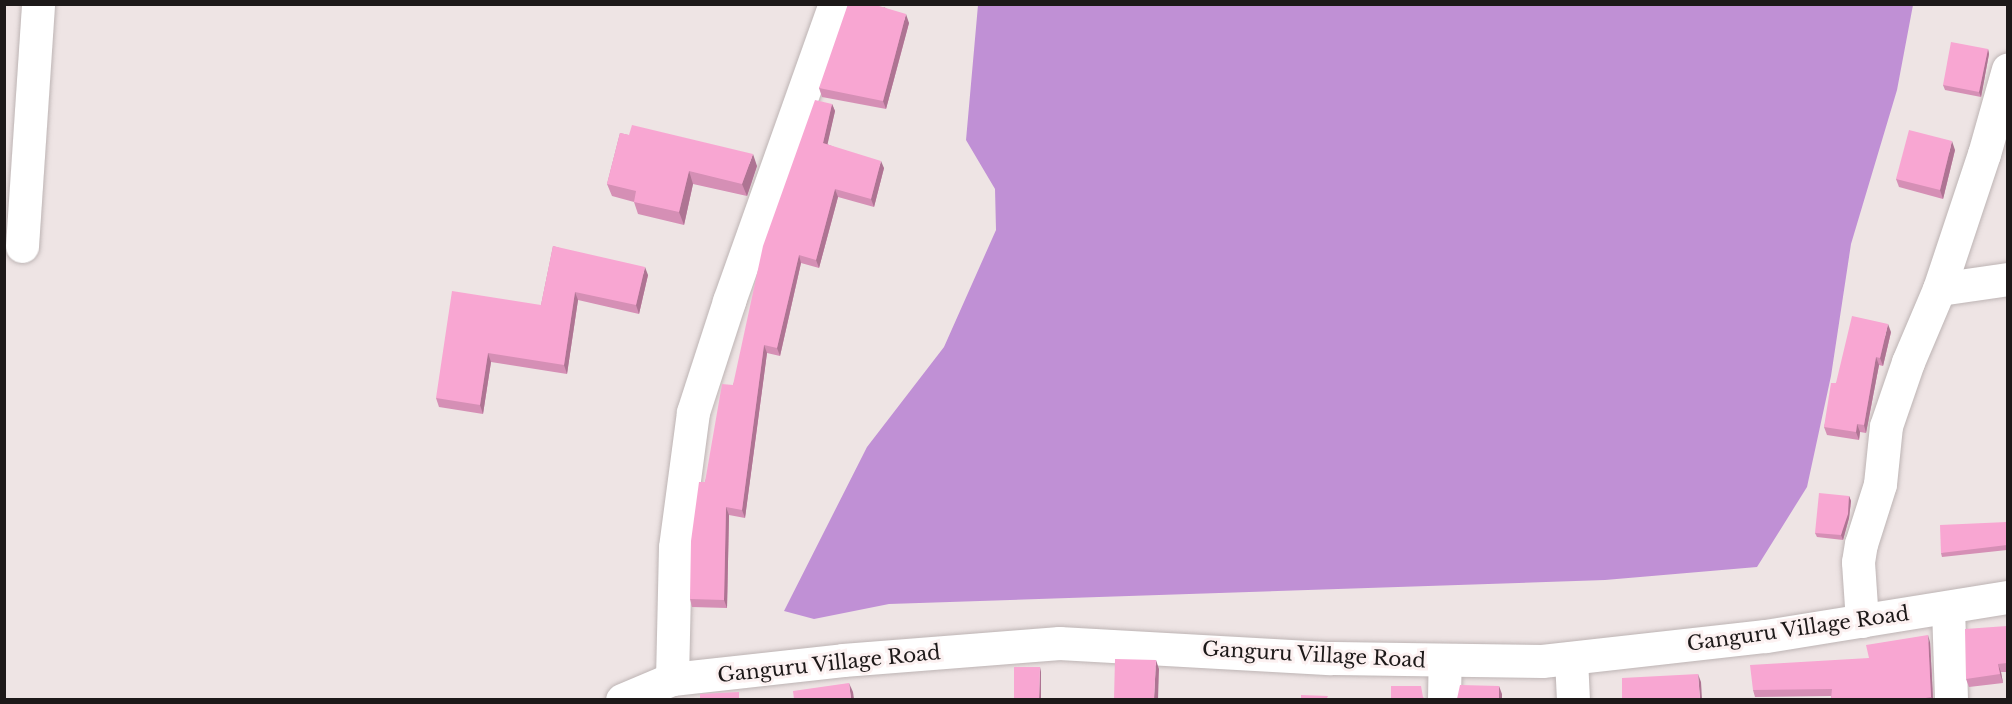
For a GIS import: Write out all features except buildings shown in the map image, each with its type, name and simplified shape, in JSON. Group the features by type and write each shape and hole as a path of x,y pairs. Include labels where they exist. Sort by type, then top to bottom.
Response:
{"street":[{"path":"22,246 38,4"},
{"path":"672,679 675,547 693,412 729,301 835,4"},
{"path":"1862,621 1858,562 1861,544 1880,484 1886,426 1908,362 1939,289 1983,154 2007,69"},
{"path":"1939,289 2007,279"},
{"name":"Ganguru Village Road","path":"622,699 672,679 843,660 1059,643 1331,658 1445,661 1571,658 1766,636 2007,597"},
{"path":"1948,608 1951,699"},
{"path":"1571,658 1573,699"},
{"path":"1444,699 1445,661"}],"shaded area":[{"path":"978,5 1913,5 1897,90 1851,244 1831,376 1807,487 1757,567 1605,580 889,604 814,619 784,611 867,447 944,347 996,230 995,189 966,140"}]}
